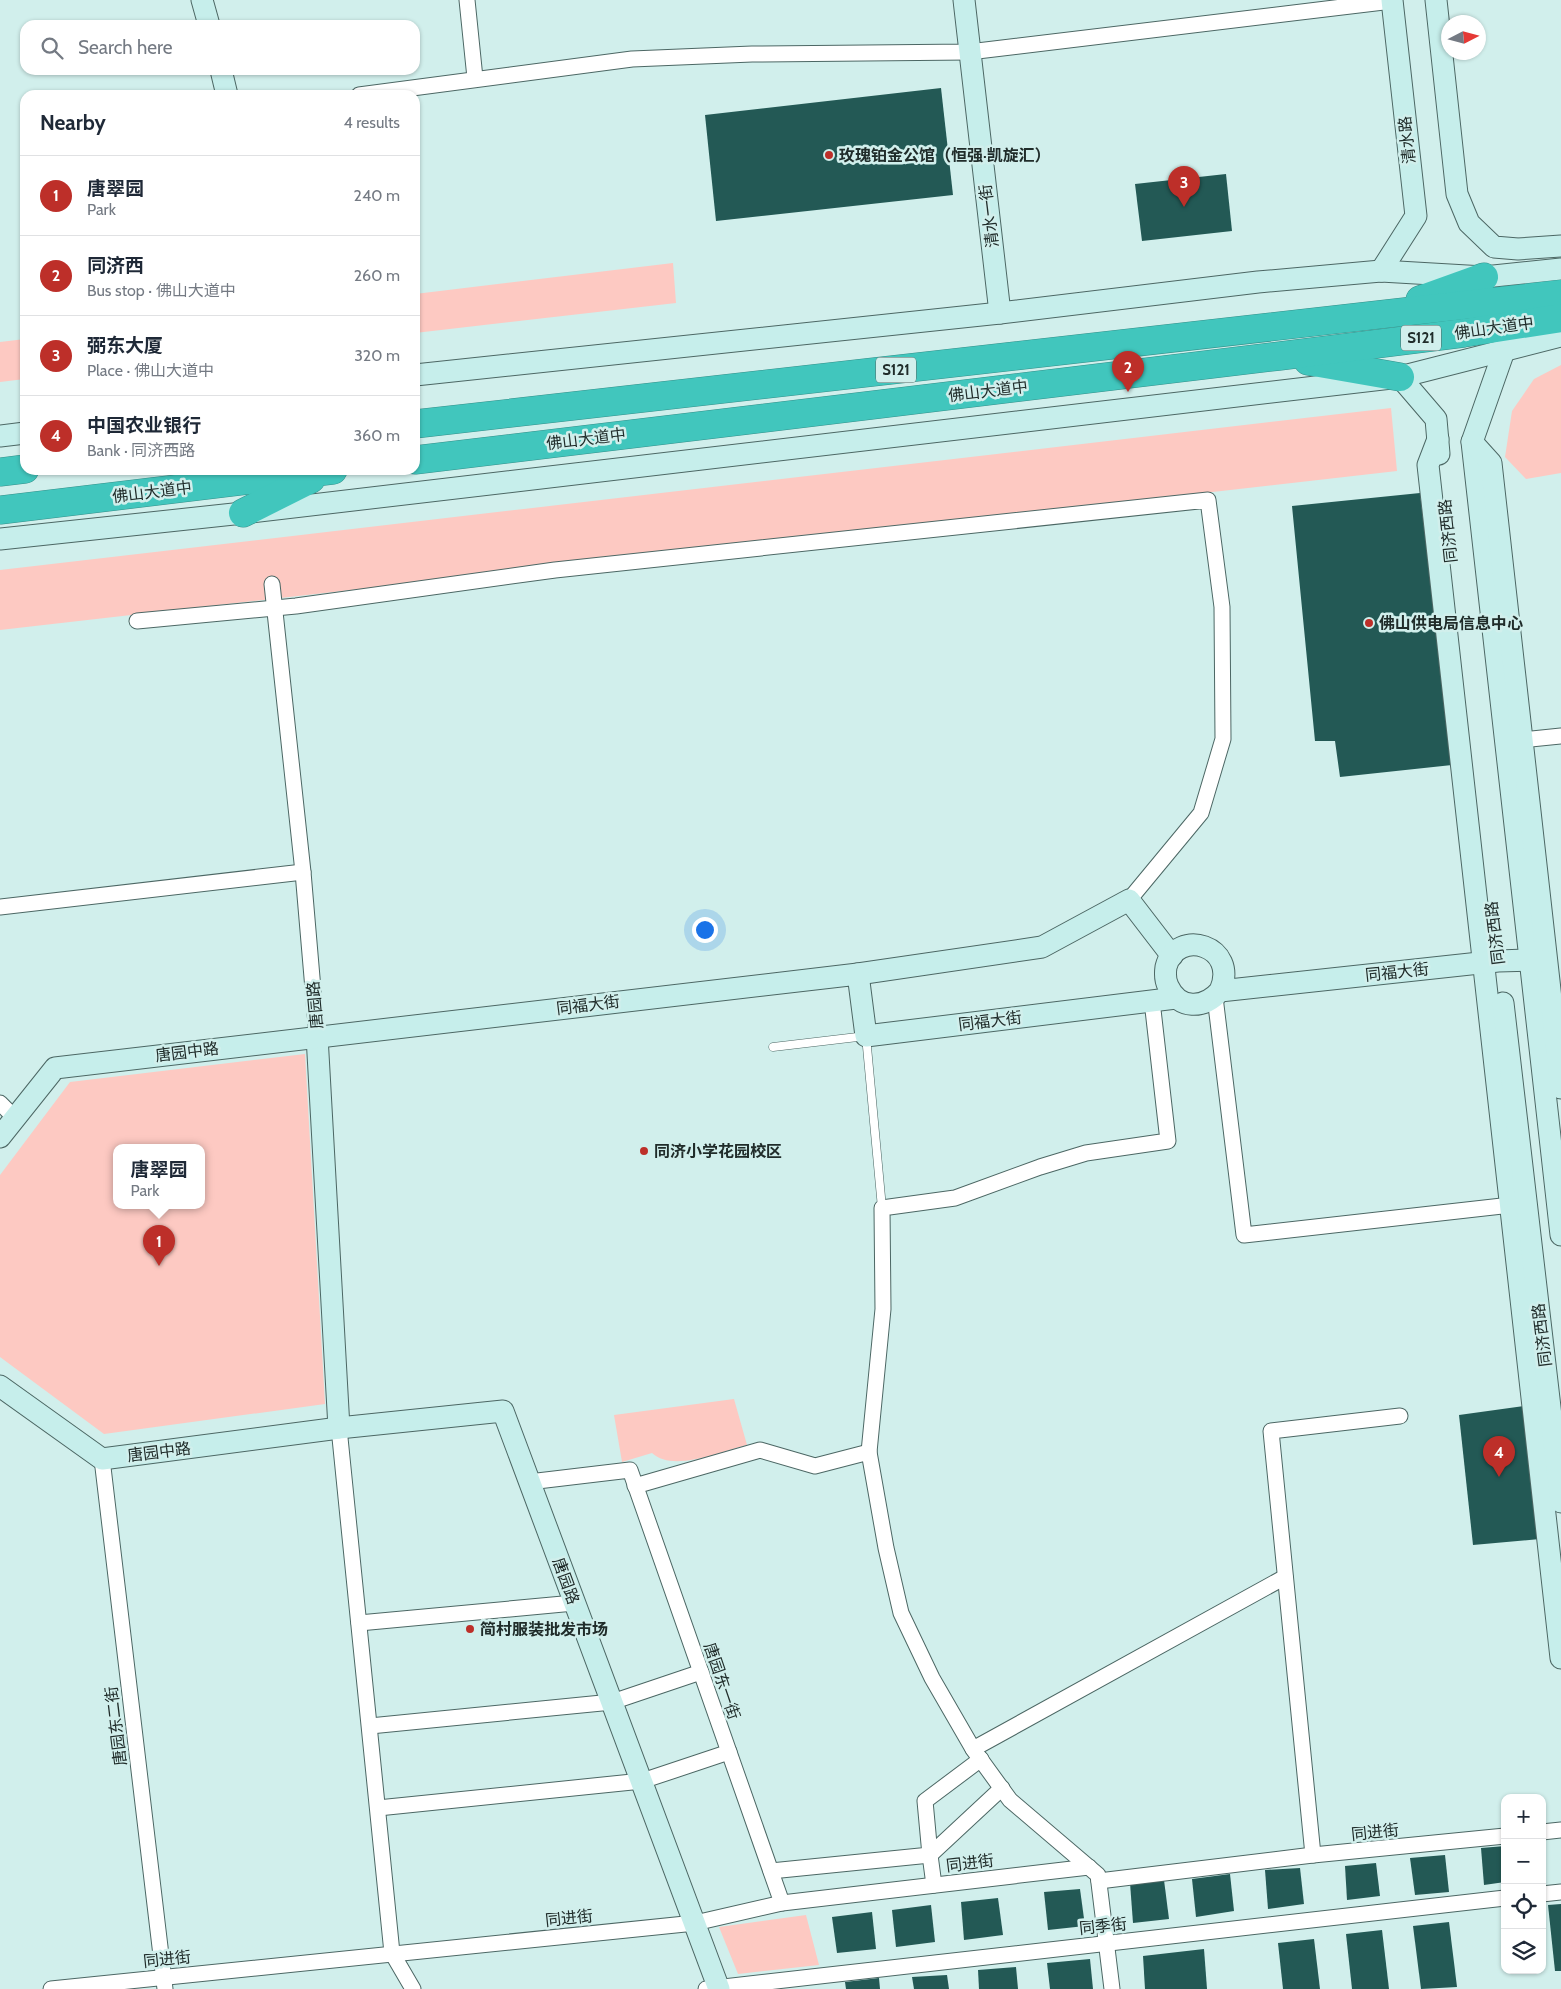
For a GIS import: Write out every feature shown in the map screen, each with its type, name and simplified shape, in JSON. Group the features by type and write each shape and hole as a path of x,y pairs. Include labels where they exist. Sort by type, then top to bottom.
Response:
{"highway":[{"path":"1377,316 1484,277"},
{"name":"佛山大道中","path":"420,423 1561,294"},
{"name":"佛山大道中","path":"420,459 1280,356 1464,333 1561,318"},
{"path":"1280,356 1400,377"},
{"path":"0,472 20,470"},
{"name":"佛山大道中","path":"0,510 290,475"},
{"path":"243,513 321,475"}],"main road":[{"path":"202,0 208,20"},
{"name":"清水一街","path":"964,0 1000,313"},
{"name":"清水路","path":"1381,271 1416,216 1396,0"},
{"path":"1436,0 1456,194 1469,223 1494,247 1518,249 1561,246"},
{"path":"222,75 227,90"},
{"path":"1530,272 1561,258"},
{"path":"420,374 1000,313 1258,282 1381,271 1484,277 1561,269"},
{"path":"0,539 243,513 1400,377 1561,336"},
{"name":"同济西路","path":"1504,351 1472,442 1546,962 1561,1234"},
{"name":"同济西路","path":"1400,377 1436,419 1464,675 1491,962 1561,1502"},
{"path":"0,436 20,434"},
{"path":"1438,439 1428,465 1455,707 1491,962 1511,1205 1561,1658"},
{"path":"1472,442 1491,463 1561,1088"},
{"path":"1448,648 1464,675 1455,707"},
{"path":"1129,900 1172,956"},
{"name":"同福大街","path":"317,1036 858,974 1042,947 1129,900"},
{"path":"1176,998 1166,982 1167,964 1179,949 1189,945 1208,947 1216,953 1222,962 1225,971 1224,981 1217,994"},
{"name":"同福大街","path":"866,1036 1176,998 1189,1004 1197,1004 1205,1003 1217,994 1491,962 1546,962"},
{"path":"858,974 866,1036"},
{"name":"唐园中路","path":"0,1137 55,1068 317,1036"},
{"name":"唐园路","path":"317,1036 340,1428 503,1411 695,1923 714,1989"},
{"path":"0,1386 102,1459"},
{"name":"唐园中路","path":"102,1459 340,1428"}],"street":[{"path":"467,0 475,78"},
{"path":"392,90 632,59 752,54 969,52 1396,0"},
{"path":"137,621 274,608 555,570 1208,500 1222,606 1223,739 1201,813 1129,900"},
{"name":"唐园路","path":"272,584 303,872 317,1036"},
{"path":"1522,740 1561,736"},
{"path":"0,907 303,872"},
{"path":"1217,994 1244,1235 1511,1205"},
{"path":"1112,1989 1098,1875 1010,1800 977,1754 932,1678 901,1613 886,1548 869,1452 883,1309 882,1208 955,1198 1040,1167 1086,1153 1168,1142 1152,1001"},
{"path":"0,1103 15,1118"},
{"path":"1313,1856 1271,1431 1400,1416"},
{"name":"唐园路","path":"340,1428 392,1953"},
{"path":"635,1486 760,1450 815,1466 869,1452"},
{"name":"唐园东二街","path":"102,1459 164,1983"},
{"name":"唐园东一街","path":"529,1482 630,1470 782,1903"},
{"path":"934,1885 925,1801 977,1754 1285,1577"},
{"path":"359,1623 574,1603"},
{"path":"370,1726 612,1702 701,1672"},
{"path":"378,1808 642,1781 729,1752"},
{"path":"771,1871 930,1855 1002,1788"},
{"path":"1546,1832 1561,1830"},
{"name":"同进街","path":"1100,1881 1501,1836"},
{"name":"同进街","path":"51,1989 164,1983 392,1953 695,1923 782,1903 1089,1867"},
{"path":"1546,1894 1561,1892"},
{"name":"同季街","path":"714,1989 1501,1898"},
{"path":"392,1953 413,1989"}],"lane":[{"path":"773,1046 866,1036 882,1208"}],"shaded area":[{"path":"673,263 676,303 420,332 420,293"},
{"path":"20,340 20,380 0,382 0,342"},
{"path":"1561,365 1561,473 1526,479 1505,457 1512,411 1534,379"},
{"path":"1391,408 1397,471 0,630 0,570"},
{"path":"305,1054 325,1404 104,1434 0,1357 0,1175 70,1082"},
{"path":"734,1399 747,1445 685,1461 661,1459 652,1453 622,1462 614,1415"},
{"path":"806,1915 819,1965 738,1974 719,1927"}],"building":[{"name":"玫瑰铂金公馆（恒强·凯旋汇）","path":"941,88 953,195 716,221 705,115"},
{"path":"1226,174 1232,231 1142,241 1135,184"},
{"name":"佛山供电局信息中心","path":"1420,493 1452,765 1340,777 1335,741 1315,741 1292,506"},
{"path":"1524,1406 1540,1539 1473,1545 1459,1415"},
{"path":"1501,1846 1501,1883 1484,1885 1481,1848"},
{"path":"1445,1855 1449,1892 1415,1895 1410,1858"},
{"path":"1376,1863 1380,1896 1347,1900 1345,1866"},
{"path":"1300,1868 1304,1904 1268,1909 1265,1870"},
{"path":"1230,1874 1234,1911 1196,1917 1192,1879"},
{"path":"1164,1880 1169,1919 1133,1923 1130,1883"},
{"path":"1080,1889 1085,1926 1048,1930 1044,1892"},
{"path":"998,1898 1003,1935 964,1940 961,1902"},
{"path":"1561,1904 1561,1971 1555,1971 1548,1905"},
{"path":"931,1905 935,1942 896,1947 892,1910"},
{"path":"872,1912 876,1949 837,1953 832,1917"},
{"path":"1449,1922 1457,1987 1421,1989 1413,1926"},
{"path":"1382,1930 1389,1989 1352,1989 1346,1934"},
{"path":"1314,1939 1320,1989 1283,1989 1278,1943"},
{"path":"1204,1949 1207,1989 1145,1989 1143,1956"},
{"path":"1090,1959 1093,1989 1050,1989 1047,1963"},
{"path":"1016,1967 1018,1989 979,1989 978,1970"},
{"path":"947,1975 949,1989 914,1989 912,1977"},
{"path":"879,1978 880,1989 846,1989 845,1982"}],"place":[{"name":"玫瑰铂金公馆（恒强·凯旋汇）","path":"829,155"},
{"name":"弼东大厦","path":"1184,207"},
{"name":"同济西","path":"1128,392"},
{"name":"佛山供电局信息中心","path":"1369,623"},
{"name":"同济小学花园校区","path":"644,1151"},
{"name":"唐翠园","path":"159,1266"},
{"name":"中国农业银行","path":"1499,1477"},
{"name":"简村服装批发市场","path":"470,1629"}]}
